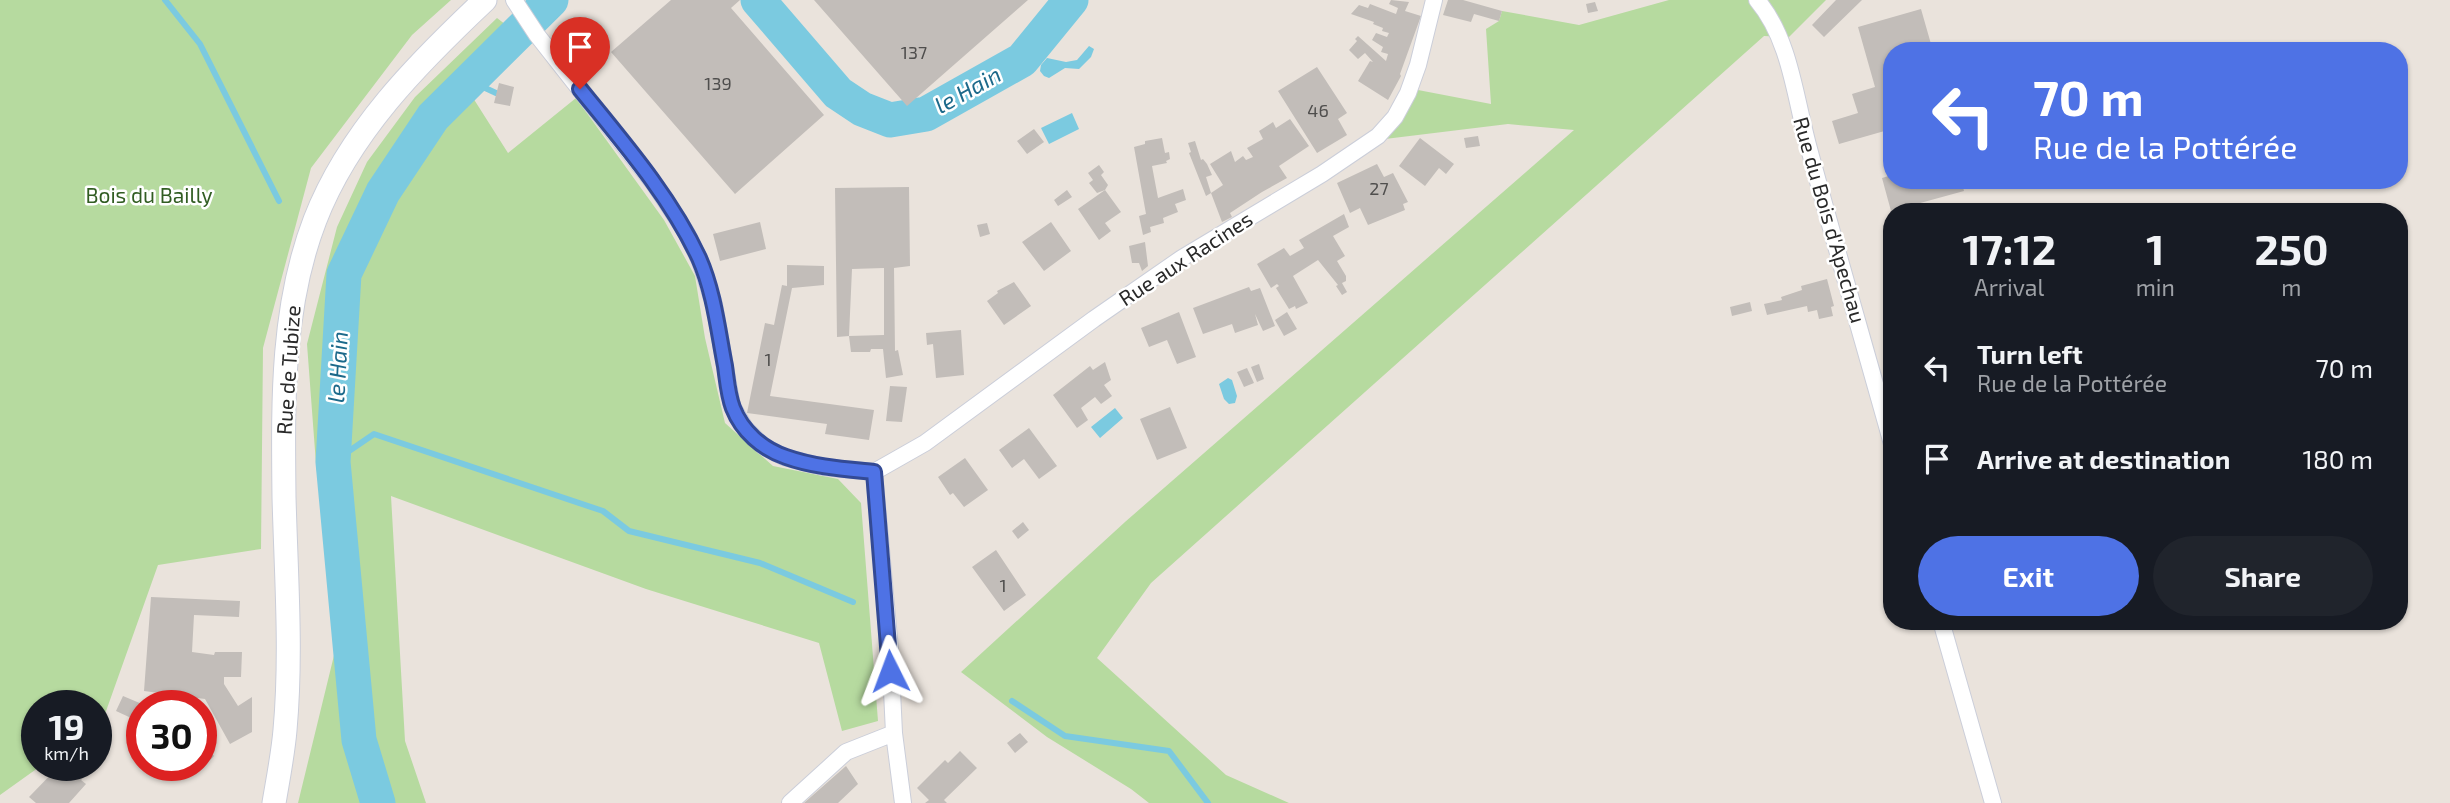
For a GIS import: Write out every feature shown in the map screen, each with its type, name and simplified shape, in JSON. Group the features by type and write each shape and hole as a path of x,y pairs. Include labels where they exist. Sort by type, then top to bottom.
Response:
{"main road":[{"name":"Rue de Tubize","path":"274,803 285,728 287,687 285,366 296,284 315,219 359,140 381,107 439,44 485,0"}],"street":[{"name":"Rue aux Racines","path":"874,472 925,443 1182,258 1322,174 1378,136 1395,117 1408,93 1434,0"},
{"name":"Rue du Bois d'Apechau","path":"1759,1 1773,22 1783,48 1883,411"},
{"path":"518,6 537,35 655,185 686,232 700,261 714,304 732,405 745,428 763,446 784,457 823,467 874,472 890,649 894,733 903,803"},
{"path":"1944,630 1993,803"},
{"path":"790,803 846,752 894,733"}],"green space":[{"name":"Bois du Bailly","path":"0,0 451,0 412,35 311,168 263,348 261,549 158,565 112,694 112,690 21,690 21,780 0,795"},
{"path":"1669,0 1826,0 1789,37 1764,36 1151,583 1097,658 1226,775 1289,803 1149,803 1047,737 961,672 1125,522 1574,130 1508,124 1385,139 1408,110 1418,90 1491,104 1486,29 1499,21 1502,11 1579,25"},
{"path":"497,18 514,31 461,79 508,153 576,98 664,220 695,276 705,338 725,423 773,466 838,479 861,503 878,721 842,731 819,643 646,589 391,496 405,741 426,803 298,803 338,639 316,464 307,344 337,227 367,162 415,97"}],"water":[{"path":"1089,46 1094,49 1091,57 1079,69 1065,68 1049,78 1040,71 1047,58 1066,62 1077,60"},
{"path":"1072,113 1079,129 1049,144 1041,128"},
{"path":"1228,378 1232,380 1237,396 1235,403 1229,404 1224,399 1219,384"},
{"path":"1115,408 1123,418 1100,438 1091,427"}],"building":[{"path":"671,0 740,0 731,8 824,115 735,194 611,52"},
{"path":"814,0 1028,0 907,106"},
{"path":"1391,0 1409,2 1405,11 1421,16 1401,76 1388,100 1358,81 1370,61 1373,62 1365,53 1358,59 1349,50 1358,36 1386,61 1388,54 1381,52 1383,47 1372,40 1376,33 1387,37 1389,33 1382,31 1383,28 1373,24 1374,22 1351,14 1359,5 1368,8 1370,4 1396,14 1398,8 1389,4"},
{"path":"1448,0 1463,0 1502,11 1499,21 1474,14 1471,22 1443,15"},
{"path":"1836,0 1862,0 1824,37 1812,25"},
{"path":"1595,2 1598,11 1588,13 1586,4"},
{"path":"1921,9 1930,42 1883,42 1883,131 1839,144 1832,121 1858,113 1852,94 1875,87 1858,27"},
{"path":"1317,67 1347,113 1338,119 1347,135 1317,153 1278,91"},
{"path":"499,83 514,87 510,106 494,103"},
{"path":"1290,119 1309,146 1279,166 1287,178 1230,213 1232,217 1222,222 1211,193 1223,185 1210,164 1231,151 1235,162 1243,156 1246,160 1253,157 1247,148 1263,139 1259,131 1273,122 1276,128"},
{"path":"1034,129 1044,142 1027,154 1017,141"},
{"path":"1478,136 1480,146 1466,148 1464,138"},
{"path":"1162,138 1165,153 1169,152 1170,159 1167,163 1152,166 1158,198 1183,189 1186,200 1175,204 1178,212 1163,218 1164,223 1150,227 1151,232 1143,235 1139,216 1146,214 1134,147 1145,144 1145,141"},
{"path":"1420,138 1454,164 1446,174 1439,168 1425,186 1399,166"},
{"path":"1195,141 1201,160 1207,164 1212,175 1206,177 1211,193 1206,196 1189,153 1188,143"},
{"path":"1377,164 1384,177 1393,173 1408,202 1403,204 1405,210 1368,225 1360,208 1350,213 1337,183"},
{"path":"1099,165 1104,172 1101,175 1108,185 1105,190 1097,193 1089,183 1093,180 1088,173"},
{"path":"909,187 910,266 894,268 895,351 898,350 903,375 886,378 883,349 851,352 849,336 837,337 835,188","holes":["884,268 884,335 849,336 852,269"]},
{"path":"1885,189 1964,191 1920,203 1889,203"},
{"path":"1067,190 1072,197 1058,206 1054,200"},
{"path":"1105,190 1121,212 1105,223 1111,231 1099,240 1078,209"},
{"path":"1344,214 1349,227 1333,236 1345,256 1337,261 1346,276 1346,281 1342,283 1347,292 1342,295 1336,286 1338,285 1318,260 1293,276 1308,303 1296,309 1295,306 1289,309 1276,288 1279,286 1277,284 1271,288 1257,264 1284,248 1290,256 1304,248 1299,240"},
{"path":"760,222 766,249 720,261 713,234"},
{"path":"1051,222 1071,251 1044,271 1022,242"},
{"path":"987,223 990,234 980,237 977,225"},
{"path":"1145,242 1148,266 1142,271 1139,263 1132,263 1129,246"},
{"path":"787,265 824,266 824,285 792,288 770,396 874,410 869,440 825,434 827,424 747,413 765,323 774,325 782,285 787,286"},
{"path":"1827,279 1834,306 1831,307 1833,316 1819,319 1817,310 1808,312 1807,306 1767,315 1764,304 1782,300 1781,297 1802,290 1801,286"},
{"path":"1014,282 1031,306 1004,325 987,301 998,293 997,291"},
{"path":"1249,287 1251,291 1260,288 1275,326 1263,331 1255,314 1258,325 1235,333 1232,324 1203,334 1193,308"},
{"path":"1750,302 1752,311 1732,316 1730,307"},
{"path":"1179,312 1196,357 1177,364 1167,340 1149,347 1141,328"},
{"path":"1287,312 1297,329 1284,336 1275,320"},
{"path":"961,330 964,375 936,378 933,344 927,345 926,333"},
{"path":"1105,362 1111,380 1104,385 1112,396 1101,404 1095,397 1081,408 1088,420 1077,428 1053,395 1090,366 1093,370"},
{"path":"1259,364 1264,379 1257,382 1251,367"},
{"path":"1247,368 1254,383 1244,387 1237,372"},
{"path":"890,386 907,387 902,422 886,421"},
{"path":"1170,407 1187,448 1157,460 1140,419"},
{"path":"1029,428 1057,466 1039,479 1024,459 1012,468 999,450"},
{"path":"965,458 988,490 964,507 953,493 950,495 938,477"},
{"path":"1023,522 1029,530 1018,539 1012,531"},
{"path":"996,550 1026,595 1004,611 972,567"},
{"path":"151,597 240,601 239,617 194,615 192,652 214,655 215,652 242,652 241,677 224,677 224,684 238,706 252,697 252,732 230,744 217,721 217,690 144,690"},
{"path":"123,696 126,697 126,716 116,711"},
{"path":"1020,733 1028,742 1015,753 1007,743"},
{"path":"960,751 977,768 944,800 947,803 925,803 929,800 917,788 945,760 948,763"},
{"path":"846,766 858,784 838,803 804,803"},
{"path":"44,781 82,781 86,784 69,803 36,803 29,797"}],"waterway":[{"path":"165,0 200,44 279,201"},
{"name":"le Hain","path":"378,803 359,740 333,462 344,274 383,192 433,117 551,0"},
{"name":"le Hain","path":"758,0 838,93 862,109 890,120 926,114 1022,60 1071,0"},
{"path":"470,81 496,93"},
{"path":"333,462 374,434 603,511 629,531 760,563 853,602"},
{"path":"1012,701 1065,736 1169,751 1208,803"}],"route":[{"path":"580,89 655,185 686,232 700,261 714,304 732,405 745,428 763,446 784,457 823,467 874,472 890,671"}]}
